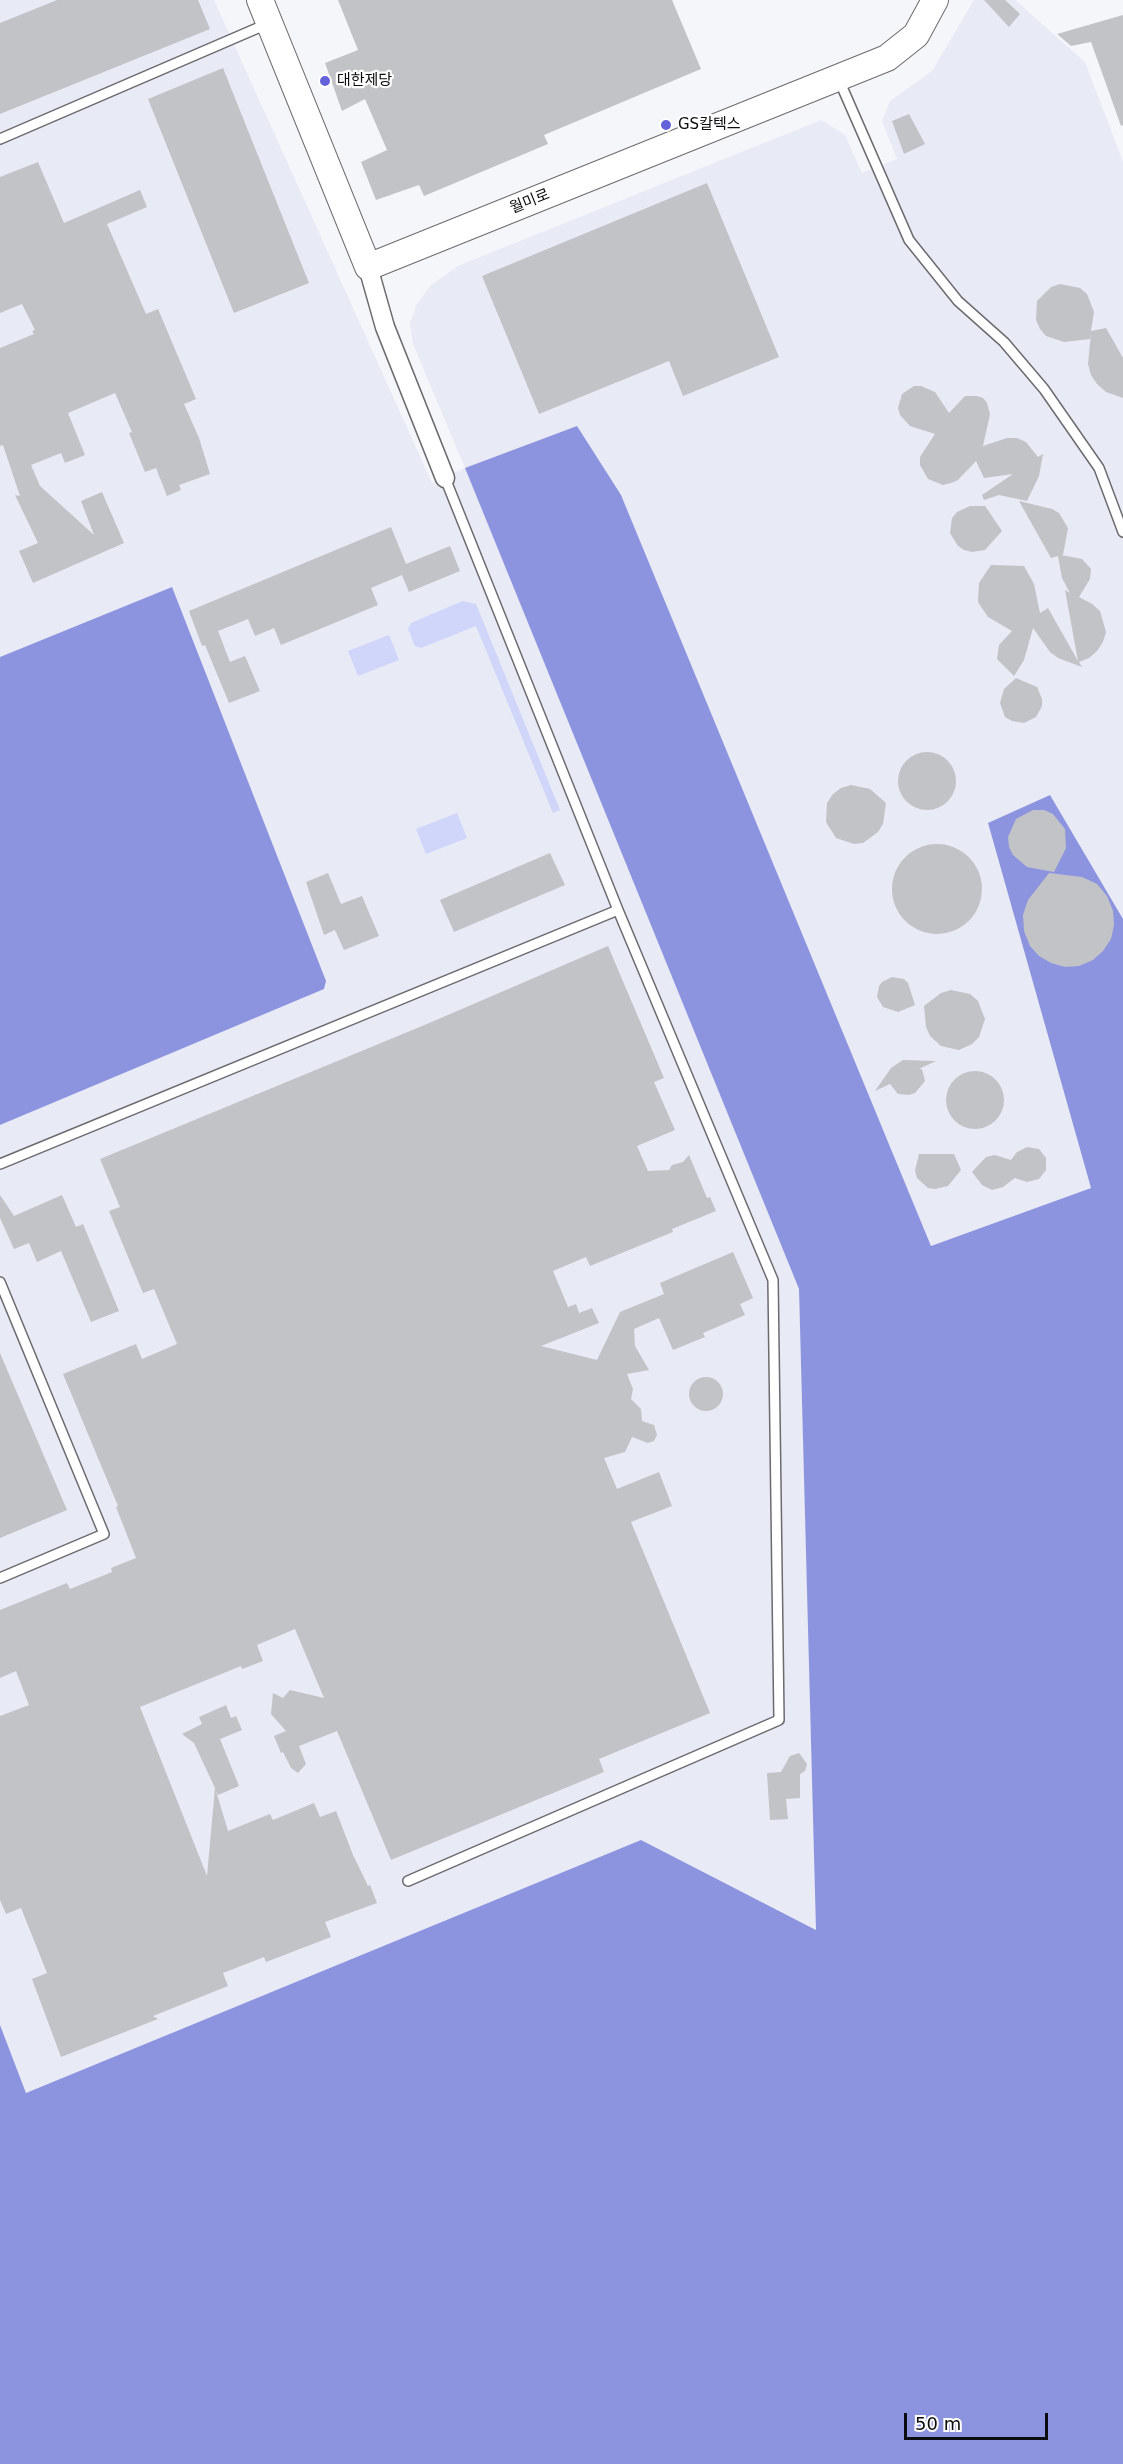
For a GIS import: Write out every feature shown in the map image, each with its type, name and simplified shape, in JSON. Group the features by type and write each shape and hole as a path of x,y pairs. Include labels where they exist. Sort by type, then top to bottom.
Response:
{"main road":[{"name":"월미로","path":"368,267 887,58 916,35 935,0"},
{"path":"265,11 368,267"}],"street":[{"path":"368,267 385,327 445,478"}],"lane":[{"path":"0,139 265,11"},
{"path":"838,78 909,240 958,301 1004,342 1044,389 1099,468 1123,532"},
{"path":"408,1881 779,1720 773,1280 618,910 445,478"},
{"path":"0,1164 618,910"},
{"path":"0,1282 104,1534 0,1578"}],"shaded area":[{"path":"0,0 214,0 432,483 465,468 799,1289 817,1930 641,1840 26,2093 0,2025 0,1125 323,989 172,587 0,657"},
{"path":"974,0 1015,0 1085,62 1123,162 1123,919 1050,795 988,824 1091,1188 931,1246 621,495 465,468 413,344 410,323 417,304 431,285 458,266 821,120 845,135 862,173 897,159 882,121 890,101 932,71"},
{"path":"463,601 476,604 560,810 553,813 476,626 421,648 415,646 408,629 411,623"},
{"path":"389,635 399,660 358,676 348,651"},
{"path":"457,813 467,838 426,854 416,829"}],"water":[{"path":"577,426 621,495 931,1246 1091,1188 988,823 1050,795 1123,919 1123,2464 0,2464 0,2025 26,2093 641,1840 816,1930 799,1289 465,468"},
{"path":"172,587 326,981 324,989 0,1125 0,657"}],"building":[{"path":"57,0 198,0 210,29 0,114 0,23"},
{"path":"338,0 672,0 701,69 544,135 548,144 424,196 419,185 376,200 361,162 387,150 365,99 342,111 325,63 358,50"},
{"path":"984,0 1005,0 1020,14 1009,27"},
{"path":"1123,15 1123,125 1121,126 1091,42 1071,46 1057,34"},
{"path":"223,68 309,283 234,313 148,99"},
{"path":"909,114 925,144 904,154 892,121"},
{"path":"38,162 64,223 140,190 147,207 107,224 146,314 158,309 196,399 184,404 199,438 210,474 179,485 181,490 167,496 156,468 145,472 129,433 132,432 115,393 68,413 85,455 65,463 61,453 31,465 40,486 94,535 81,501 102,492 124,543 33,583 19,551 38,543 15,495 20,496 3,445 0,446 0,348 34,334 32,331 35,330 22,304 0,313 0,177"},
{"path":"707,183 779,357 683,396 669,361 539,414 482,276"},
{"path":"1060,284 1080,288 1087,294 1094,312 1091,331 1106,328 1123,358 1123,398 1106,392 1091,375 1088,364 1091,333 1090,339 1064,342 1046,336 1040,329 1036,320 1037,301 1051,287"},
{"path":"914,386 921,386 935,392 949,413 965,396 983,398 990,414 983,446 1007,438 1017,438 1026,442 1038,457 1043,454 1039,476 1027,501 999,495 984,500 982,495 1013,474 984,478 976,461 958,480 951,483 943,485 928,479 920,465 920,457 935,434 910,426 900,415 898,408 902,394"},
{"path":"1019,501 1052,509 1059,513 1068,528 1063,555 1061,555 1082,559 1091,569 1090,579 1079,597 1100,611 1106,632 1097,651 1089,658 1079,662 1082,667 1058,658 1050,652 1033,628 1024,660 1014,676 997,659 999,645 1012,631 988,617 978,602 979,583 991,565 1024,566 1034,584 1040,613 1048,608 1078,661 1065,590 1070,593 1062,578 1058,556 1051,558"},
{"path":"970,506 985,506 1002,531 985,550 972,552 964,550 958,546 950,533 952,518 957,512"},
{"path":"391,527 406,564 450,546 460,571 409,592 402,575 371,588 378,605 281,645 274,628 255,636 248,619 218,631 230,662 245,656 260,691 229,703 205,645 202,646 189,611"},
{"path":"1016,678 1037,687 1042,699 1042,706 1036,717 1024,723 1005,717 1000,703 1004,689"},
{"path":"921,752 933,752 948,760 956,775 956,787 948,802 933,810 921,810 906,802 898,787 898,775 906,760"},
{"path":"851,785 870,789 886,803 883,824 878,832 863,843 854,844 836,838 826,822 827,803 833,794"},
{"path":"1033,810 1044,810 1053,814 1065,829 1066,848 1054,872 1027,867 1013,855 1009,847 1008,837 1016,819"},
{"path":"928,844 946,844 962,851 975,864 982,880 982,898 975,914 962,927 946,934 928,934 912,927 899,914 892,898 892,880 899,864 912,851"},
{"path":"550,853 565,885 454,932 440,900"},
{"path":"328,873 341,904 362,896 379,936 344,950 335,930 324,935 306,882"},
{"path":"1049,873 1082,877 1097,884 1107,896 1113,911 1114,925 1111,939 1093,960 1079,966 1065,967 1039,956 1030,946 1024,931 1023,915 1028,900"},
{"path":"608,946 664,1078 654,1082 675,1130 637,1146 648,1171 669,1170 672,1165 683,1162 689,1155 707,1198 710,1197 716,1211 672,1229 673,1232 590,1266 586,1257 553,1271 568,1307 576,1304 579,1313 592,1308 599,1323 541,1346 597,1360 620,1312 664,1294 660,1283 733,1252 753,1298 740,1304 745,1315 703,1333 705,1337 673,1350 659,1318 634,1329 635,1346 649,1370 627,1374 633,1389 631,1399 641,1409 642,1421 654,1425 657,1435 654,1441 648,1443 632,1437 625,1452 604,1458 617,1489 659,1472 672,1506 631,1522 710,1713 599,1759 604,1772 391,1860 337,1731 299,1746 306,1764 298,1773 291,1768 283,1752 281,1753 274,1736 286,1731 271,1714 273,1693 283,1698 290,1690 324,1698 295,1629 257,1645 263,1661 242,1669 241,1666 140,1707 207,1876 215,1788 194,1743 182,1734 202,1724 199,1717 226,1705 231,1718 236,1716 242,1730 220,1739 239,1786 218,1795 216,1791 228,1831 270,1814 273,1820 314,1803 320,1817 336,1811 353,1855 377,1903 325,1922 331,1937 266,1962 264,1957 223,1973 228,1986 153,2016 158,2019 61,2057 32,1979 47,1973 21,1908 6,1914 0,1900 0,1716 29,1705 16,1671 0,1678 0,1610 67,1583 70,1589 112,1572 111,1568 136,1558 116,1507 118,1506 63,1374 136,1344 142,1359 177,1344 154,1289 143,1293 109,1211 120,1207 100,1159 427,1024"},
{"path":"892,977 904,979 908,983 915,1005 898,1012 883,1007 877,997 879,986"},
{"path":"951,990 970,994 978,1001 985,1019 979,1037 972,1044 959,1050 941,1046 930,1036 926,1027 924,1006 941,993"},
{"path":"903,1060 936,1061 919,1069 922,1069 925,1081 915,1093 898,1094 890,1084 875,1091 891,1068"},
{"path":"969,1071 981,1071 996,1079 1004,1094 1004,1106 996,1121 981,1129 969,1129 954,1121 946,1106 946,1094 954,1079"},
{"path":"1027,1147 1039,1149 1046,1158 1046,1170 1039,1179 1027,1182 1015,1178 1003,1187 992,1190 982,1185 972,1172 986,1157 995,1155 1011,1160 1017,1152"},
{"path":"919,1154 954,1154 961,1170 948,1186 928,1188 917,1178 915,1171"},
{"path":"0,1195 14,1216 62,1195 76,1227 83,1224 119,1311 91,1322 61,1251 37,1262 29,1243 14,1249 0,1218"},
{"path":"0,1353 67,1510 0,1538"},
{"path":"706,1377 718,1382 723,1394 718,1406 706,1411 694,1406 689,1394 694,1382"},
{"path":"799,1753 807,1764 805,1771 800,1774 800,1798 786,1799 788,1819 770,1820 767,1773 781,1772 790,1756"}],"place":[{"name":"대한제당","path":"325,81"},
{"name":"GS칼텍스","path":"666,125"}]}
